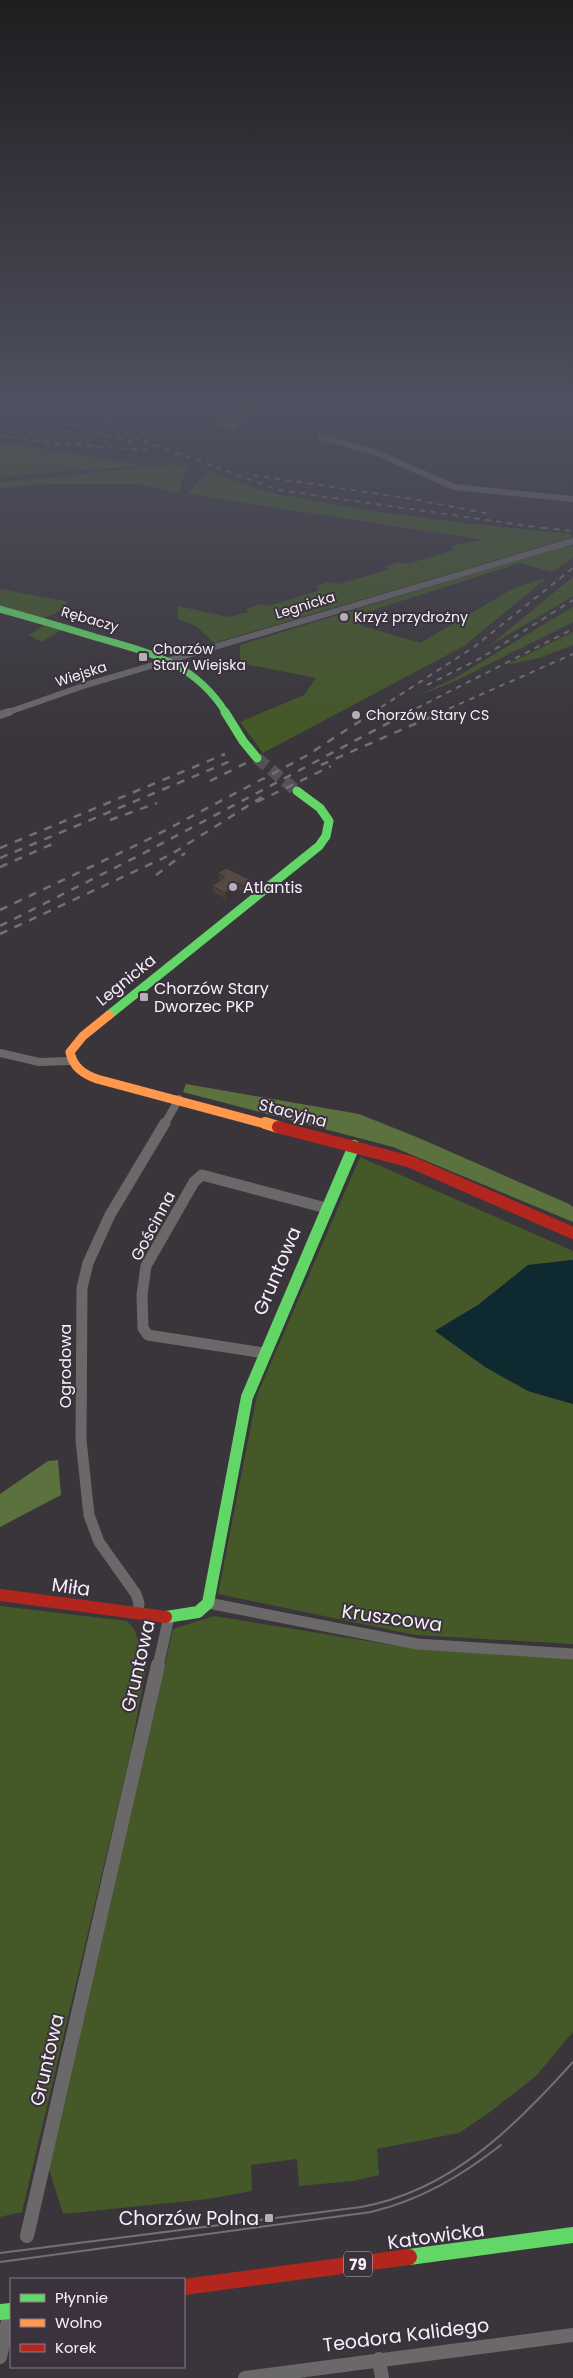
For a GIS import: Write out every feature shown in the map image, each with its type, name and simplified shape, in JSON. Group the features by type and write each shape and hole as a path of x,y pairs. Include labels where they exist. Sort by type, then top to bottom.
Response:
{"street":[{"name":"Legnicka","path":"171,661 573,541"},
{"name":"Rębaczy","path":"0,609 148,651 171,661"},
{"name":"Wiejska","path":"0,715 86,685 171,661"},
{"path":"171,661 214,694 247,749 257,758"},
{"name":"Legnicka","path":"71,1061 71,1048 82,1036 319,846 328,836 331,827 327,815 297,791"},
{"path":"0,1053 39,1062 71,1061"},
{"name":"Stacyjna","path":"71,1061 77,1070 88,1076 411,1162 573,1233"},
{"name":"Ogrodowa","path":"138,1612 139,1602 136,1594 99,1542 89,1515 81,1440 82,1288 86,1269 98,1237 179,1099"},
{"name":"Gruntowa","path":"28,2236 169,1617 198,1612 208,1603 245,1404 264,1353 354,1146"},
{"name":"Gościnna","path":"264,1353 148,1335 143,1328 142,1294 146,1266 194,1182 202,1175 326,1208"},
{"name":"Miła","path":"0,1595 138,1612"},
{"name":"Kruszcowa","path":"208,1603 418,1644 573,1654"},
{"path":"138,1612 169,1617"},
{"name":"Katowicka","path":"185,2287 573,2235"},
{"path":"0,2357 7,2311"},
{"name":"Teodora Kalidego","path":"245,2378 573,2335"},
{"path":"380,2359 382,2378"}],"green space":[{"path":"297,511 372,511 462,523 573,534 570,538 214,643 197,627 178,619 178,606 229,617 248,612 246,609 260,604 268,606 318,591 317,586 327,582 339,584 388,570 386,566 398,562 407,564 454,550 451,546 483,540"},
{"path":"573,546 573,558 552,572 520,563 367,612 359,625 420,643 516,587 548,577 464,646 263,753 240,722 304,695 316,678 240,663 240,645 560,547"},
{"path":"573,577 573,596 489,646"},
{"path":"0,589 65,601 67,603 56,613 44,618 0,606"},
{"path":"573,607 573,622 453,682 415,697 453,679"},
{"path":"46,624 63,629 41,642 29,635"},
{"path":"573,632 573,645 539,658 506,665"},
{"path":"186,1084 359,1114 419,1138 569,1204 573,1207 573,1222 393,1147 183,1092"},
{"path":"360,1157 573,1251 573,1260 528,1265 478,1305 435,1331 528,1391 573,1404 573,1644 415,1635 218,1594 257,1395"},
{"path":"58,1460 61,1495 0,1527 0,1494 48,1461"},
{"path":"0,1606 127,1621 134,1629 147,1663 129,1759 22,2212 0,2217"},
{"path":"214,1616 410,1648 573,1658 573,2032 536,2076 490,2112 459,2133 377,2149 379,2175 353,2181 299,2186 297,2159 251,2165 252,2191 208,2199 63,2214 49,2169 173,1629"}],"water":[{"path":"573,1260 573,1404 528,1391 485,1367 435,1331 478,1305 528,1265"}],"building":[{"path":"226,868 253,881 248,888 238,883 225,893 212,886 225,877 218,873"}],"tunnel":[{"path":"257,758 297,791"}],"tram line":[{"path":"0,2253 361,2207 393,2199 424,2187 479,2153 528,2110 573,2062"},
{"path":"0,2262 371,2212 407,2201 440,2186 471,2167 501,2145"}],"railway":[{"path":"424,511 549,529"},
{"path":"474,511 490,514"},
{"path":"543,528 573,531"},
{"path":"372,713 474,647 573,568"},
{"path":"427,685 481,658 573,600"},
{"path":"407,713 573,629"},
{"path":"439,713 573,654"},
{"path":"0,910 145,841 306,756 374,712"},
{"path":"0,926 144,853 409,712"},
{"path":"321,765 442,712"},
{"path":"0,848 225,754"},
{"path":"0,858 233,760"},
{"path":"210,781 246,763"},
{"path":"257,802 331,766"},
{"path":"0,934 170,855 262,797"},
{"path":"110,820 157,803"},
{"path":"0,867 57,842"},
{"path":"156,875 185,853"}],"traffic: fast":[{"path":"0,609 140,649 182,667 213,694 243,741 257,758"},
{"path":"109,1015 319,846 326,836 329,821 320,808 297,791"},
{"path":"166,1617 198,1612 208,1603 247,1397 354,1146"},
{"path":"409,2257 573,2235"},
{"path":"0,2312 10,2311"}],"traffic: slow":[{"path":"109,1015 83,1036 70,1052 71,1058 79,1070 97,1079 278,1127"}],"traffic: jam":[{"path":"278,1127 411,1162 573,1233"},
{"path":"0,1595 166,1617"},
{"path":"185,2287 409,2257"}],"place":[{"name":"Krzyż przydrożny","path":"344,617"},
{"name":"Chorzów Stary Wiejska","path":"143,657"},
{"name":"Chorzów Stary CS","path":"356,715"},
{"name":"Atlantis","path":"233,887"},
{"name":"Chorzów Stary Dworzec PKP","path":"144,997"},
{"name":"Chorzów Polna","path":"269,2218"}]}
